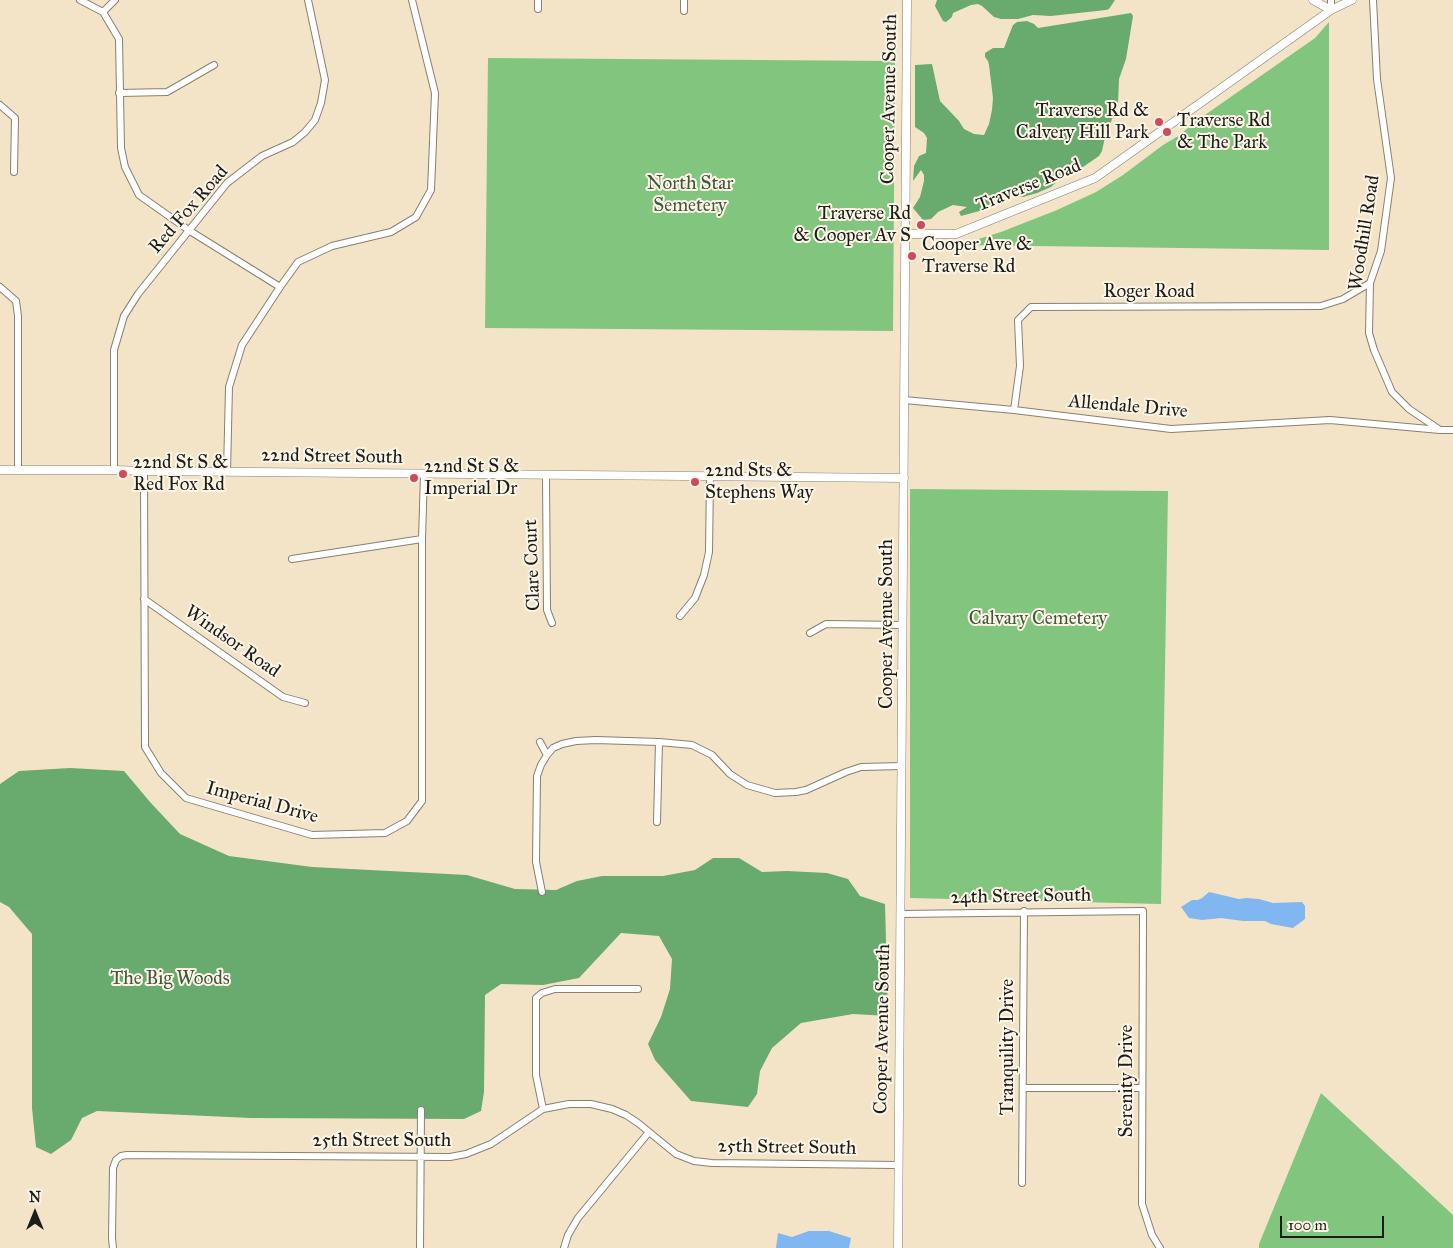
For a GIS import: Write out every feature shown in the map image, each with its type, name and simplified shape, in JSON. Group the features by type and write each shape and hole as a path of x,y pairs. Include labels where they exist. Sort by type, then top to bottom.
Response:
{"street":[{"path":"80,0 103,12 119,39 121,148 125,167 139,195 190,231 280,287"},
{"path":"103,12 115,0"},
{"name":"Red Fox Road","path":"114,470 114,350 124,316 138,294 227,183 262,156 293,142 305,132 314,120 322,103 325,80 308,0"},
{"path":"227,472 229,387 242,345 298,262 332,246 391,232 416,217 431,190 435,93 412,0"},
{"path":"538,0 538,9"},
{"path":"684,0 684,11"},
{"name":"Cooper Avenue South","path":"898,1248 907,0"},
{"path":"1313,0 1332,10 1332,0"},
{"name":"Traverse Road","path":"905,234 956,234 1094,178 1332,10 1352,0"},
{"name":"Woodhill Road","path":"1373,0 1377,78 1391,178 1381,250 1370,282 1369,333 1374,350 1392,392 1409,409 1440,430"},
{"path":"120,93 167,92 214,65"},
{"path":"0,105 15,118 14,172"},
{"name":"Roger Road","path":"1014,410 1020,366 1018,320 1031,307 1321,306 1343,299 1370,282"},
{"path":"0,287 16,301 18,316 18,470"},
{"name":"Allendale Drive","path":"904,400 1014,410 1171,430 1330,420 1440,430"},
{"path":"1440,430 1453,430"},
{"name":"22nd Street South","path":"0,470 904,478"},
{"name":"Imperial Drive","path":"144,471 145,747 161,774 186,798 312,835 385,832 407,821 422,801 422,539 424,474"},
{"name":"Clare Court","path":"546,475 547,610 552,623"},
{"path":"680,616 695,598 704,575 709,552 710,477"},
{"path":"292,559 422,539"},
{"name":"Windsor Road","path":"144,599 283,696 305,704"},
{"path":"810,633 826,624 903,625"},
{"path":"542,892 536,862 537,776 541,765 553,748 562,744 576,741 659,742 692,745 712,756 730,774 747,785 775,793 806,790 861,767 902,766"},
{"path":"540,742 547,756"},
{"path":"657,822 659,742"},
{"name":"Tranquility Drive","path":"1022,1184 1024,911"},
{"name":"24th Street South","path":"901,914 1143,911"},
{"name":"Serenity Drive","path":"1143,911 1142,1204 1152,1235 1160,1248"},
{"path":"543,1109 536,1075 536,998 542,993 555,989 638,989"},
{"path":"1024,1088 1142,1088"},
{"name":"25th Street South","path":"114,1248 112,1238 113,1168 116,1160 121,1156 450,1157 479,1150 491,1144 543,1109 569,1104 591,1104 612,1109 626,1115 638,1122 676,1154 694,1161 712,1163 898,1165"},
{"path":"420,1248 421,1110"},
{"path":"564,1248 568,1235 578,1218 649,1132"}],"green space":[{"path":"937,0 1115,0 1109,9 1106,10 1051,16 1033,15 1018,19 994,17 978,4 953,13 952,17 946,22 943,21 935,6"},
{"path":"1131,13 1133,16 1126,59 1119,79 1118,104 1099,156 1083,167 1065,174 1051,187 1037,193 1023,197 1001,195 983,210 961,216 959,212 967,207 953,205 938,212 931,219 923,220 913,208 920,197 924,181 924,175 921,170 913,181 914,166 919,156 926,153 927,138 924,133 915,127 915,65 932,64 940,101 964,129 974,134 984,135 989,124 993,98 989,65 985,53 993,48 1004,48 1013,25 1017,22 1027,21 1038,28"},
{"path":"1329,22 1329,250 959,245 1001,232 1096,192 1180,135 1192,124 1315,38"},
{"name":"North Star Semetery","path":"488,58 895,61 893,331 485,328"},
{"name":"Calvary Cemetery","path":"910,489 1168,491 1161,904 910,898"},
{"name":"The Big Woods","path":"70,768 124,771 180,834 229,856 312,867 467,875 515,889 556,890 577,881 602,876 663,876 695,870 713,858 739,858 762,872 827,873 848,879 860,896 885,904 888,1016 853,1014 801,1023 772,1048 760,1071 757,1094 748,1107 691,1101 655,1060 648,1044 661,1017 670,989 672,959 659,936 621,933 579,978 543,985 501,984 485,995 484,1092 481,1111 464,1119 251,1118 97,1111 82,1118 71,1140 51,1154 36,1147 32,1108 32,934 9,907 0,902 0,784 19,771"},
{"path":"1321,1093 1453,1215 1453,1248 1259,1248"}],"water":[{"path":"1209,892 1239,899 1259,899 1273,903 1302,902 1305,906 1305,919 1293,928 1265,921 1189,918 1181,907 1192,900 1202,898"},
{"path":"809,1231 829,1231 851,1238 849,1248 776,1248 778,1233 792,1237"}],"place":[{"name":"Traverse Rd & Calvery Hill Park","path":"1159,122"},
{"name":"Traverse Rd & The Park","path":"1167,132"},
{"name":"Traverse Rd & Cooper Av S","path":"921,225"},
{"name":"Cooper Ave & Traverse Rd","path":"912,256"},
{"name":"22nd St S & Red Fox Rd","path":"123,474"},
{"name":"22nd St S & Imperial Dr","path":"414,478"},
{"name":"22nd Sts & Stephens Way","path":"695,482"}]}
